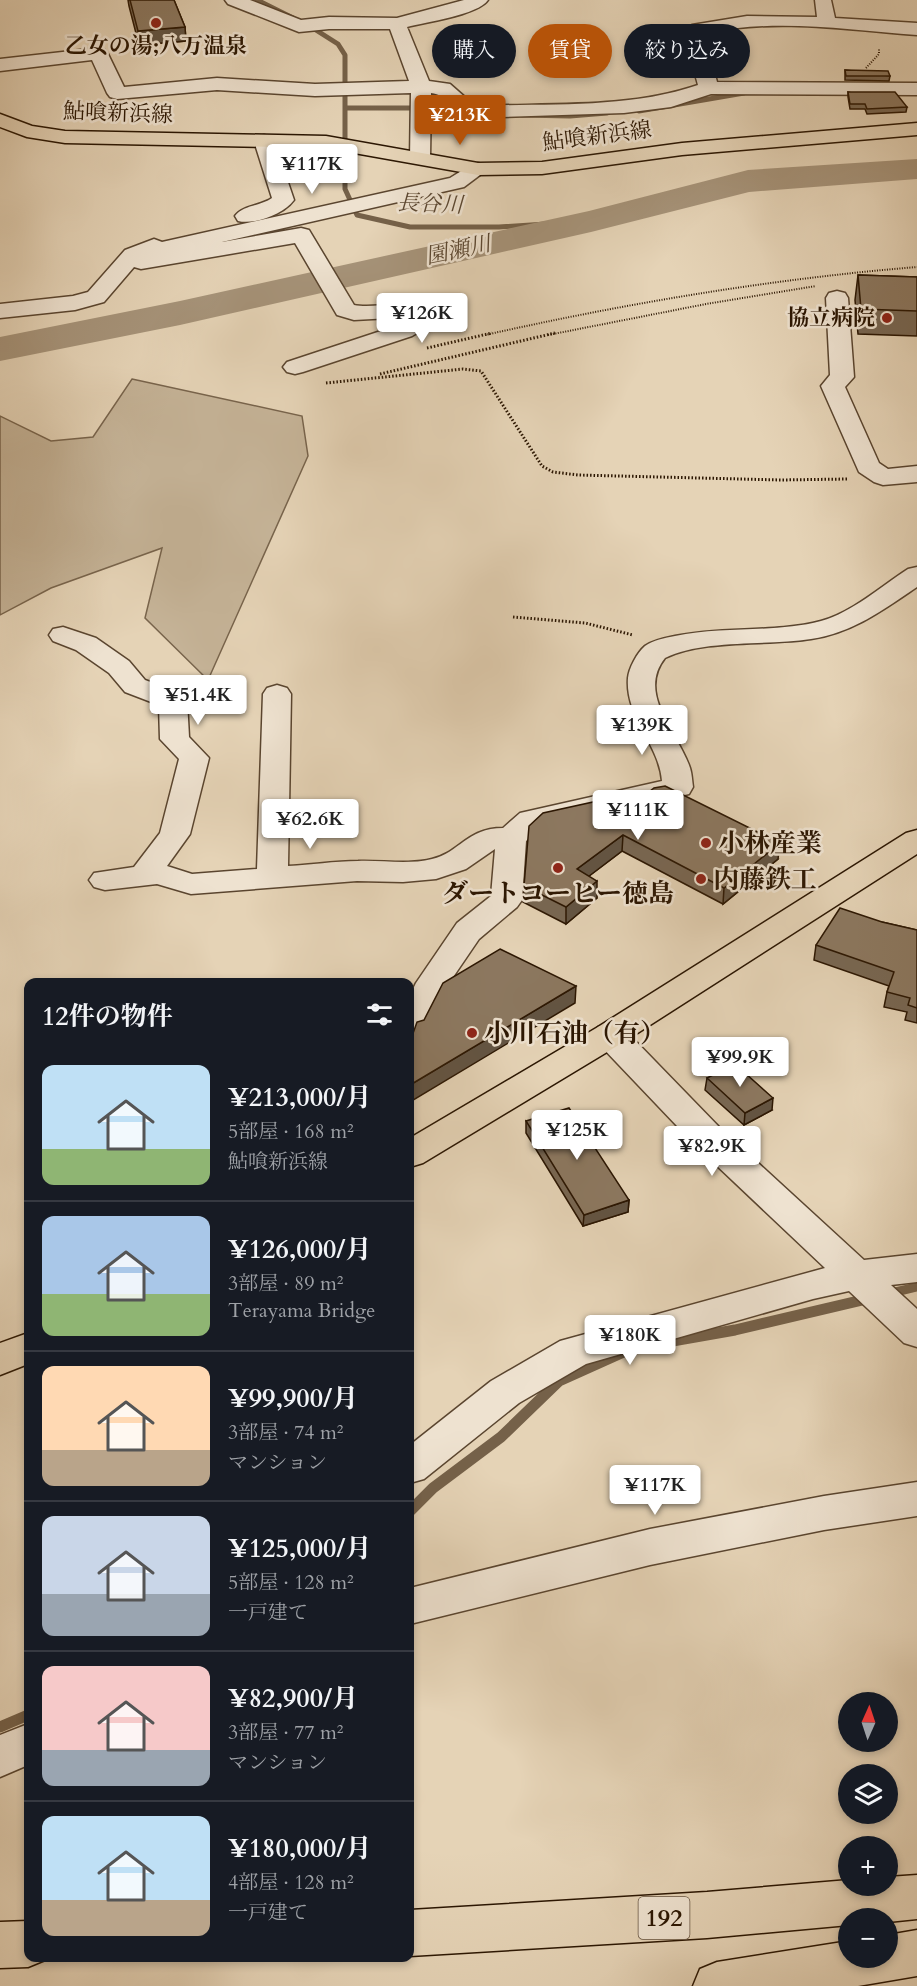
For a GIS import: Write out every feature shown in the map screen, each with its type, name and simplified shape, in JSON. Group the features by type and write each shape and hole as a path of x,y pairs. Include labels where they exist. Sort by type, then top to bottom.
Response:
{"main road":[{"name":"鮎喰新浜線","path":"0,120 27,131 65,137 326,142 478,169 542,168 682,149 917,129"},
{"path":"414,1153 610,1035 917,840"},
{"path":"0,1360 24,1350"},
{"name":"192","path":"414,1933 707,1916 917,1897"},
{"path":"0,1945 24,1944"},
{"path":"717,1986 917,1953"}],"street":[{"path":"234,0 299,26 328,23 397,24 464,7 479,0"},
{"path":"823,0 827,23"},
{"path":"709,88 698,45 699,29 719,24 759,20 917,29"},
{"path":"397,24 421,87 420,158"},
{"path":"0,64 98,54 117,93 218,84 315,90 360,87 443,88 470,112 624,107 671,101 709,88 917,89"},
{"path":"535,88 540,110"},
{"path":"0,311 75,303 96,297 133,255 176,238 259,213 283,200 264,141"},
{"path":"133,255 457,183 478,169"},
{"path":"133,255 141,262 301,234 345,310 356,315 400,311 411,314 416,319 414,325 404,331 295,367"},
{"path":"829,292 842,377 833,386 868,467 883,477 917,474"},
{"path":"105,879 158,874 191,884 436,869 455,862 480,843 495,838 511,838 531,820 678,787 674,766 647,715 642,694 642,674 654,653 661,649 692,642 771,636 825,628 844,621 917,575"},
{"path":"63,635 86,644 119,668 135,686 173,700 175,739 194,758 187,778 175,834 144,875"},
{"path":"272,878 277,694"},
{"path":"414,1020 432,983 468,932 506,900 511,838"},
{"path":"610,1035 709,1138 908,1324"},
{"path":"414,1464 505,1392 574,1352 813,1285 857,1275 917,1268"},
{"path":"414,1605 650,1547 824,1513 917,1499"},
{"path":"0,1757 24,1746"}],"path":[{"path":"848,87 879,54 879,47 889,28"},
{"path":"420,349 626,303 791,278 917,267"},
{"path":"364,378 454,355 709,302 829,292"},
{"path":"323,383 462,369 481,371 542,466 553,472 578,475 781,480 883,477"},
{"path":"513,617 585,623 626,633 648,641 661,649"}],"shaded area":[{"path":"132,379 302,416 308,456 208,680 145,618 162,548 51,588 0,615 0,416 51,441 93,437"}],"building":[{"path":"130,0 174,0 185,27 138,31"},
{"path":"845,70 888,71 890,76 846,76"},
{"path":"848,92 895,92 907,107 867,109 865,104 850,104"},
{"path":"858,275 917,277 917,311 861,309"},
{"path":"665,786 780,843 724,888 623,835 577,869 597,881 566,907 524,886 529,826 543,813 625,795 626,810 654,788"},
{"path":"840,908 882,922 917,930 917,1008 908,1005 910,998 887,992 894,972 816,945"},
{"name":"小川石油（有）","path":"500,949 576,986 414,1083 414,1031 417,1022 424,1020 443,983"},
{"path":"735,1064 773,1098 745,1113 707,1078"},
{"path":"569,1108 629,1200 584,1215 526,1121"}],"waterway":[{"name":"長谷川","path":"257,0 293,18"},
{"name":"長谷川","path":"308,25 338,44 345,55 345,189 357,215 410,227 499,227 591,221"},
{"path":"639,111 744,93"},
{"path":"346,108 464,108"},
{"path":"522,115 570,116 607,113"},
{"name":"園瀬川","path":"0,349 180,313 591,221 748,181 917,169"},
{"path":"887,1294 917,1287"},
{"path":"644,1346 735,1330 871,1298 864,1300"},
{"path":"414,1507 433,1488 501,1437 559,1381 628,1350"},
{"path":"0,1727 24,1717"}],"place":[{"name":"乙女の湯;八万温泉","path":"156,23"},
{"name":"協立病院","path":"887,318"},
{"name":"小林産業","path":"706,843"},
{"name":"ダートコーヒー徳島","path":"558,868"},
{"name":"内藤鉄工","path":"701,879"},
{"name":"小川石油（有）","path":"472,1033"}]}
